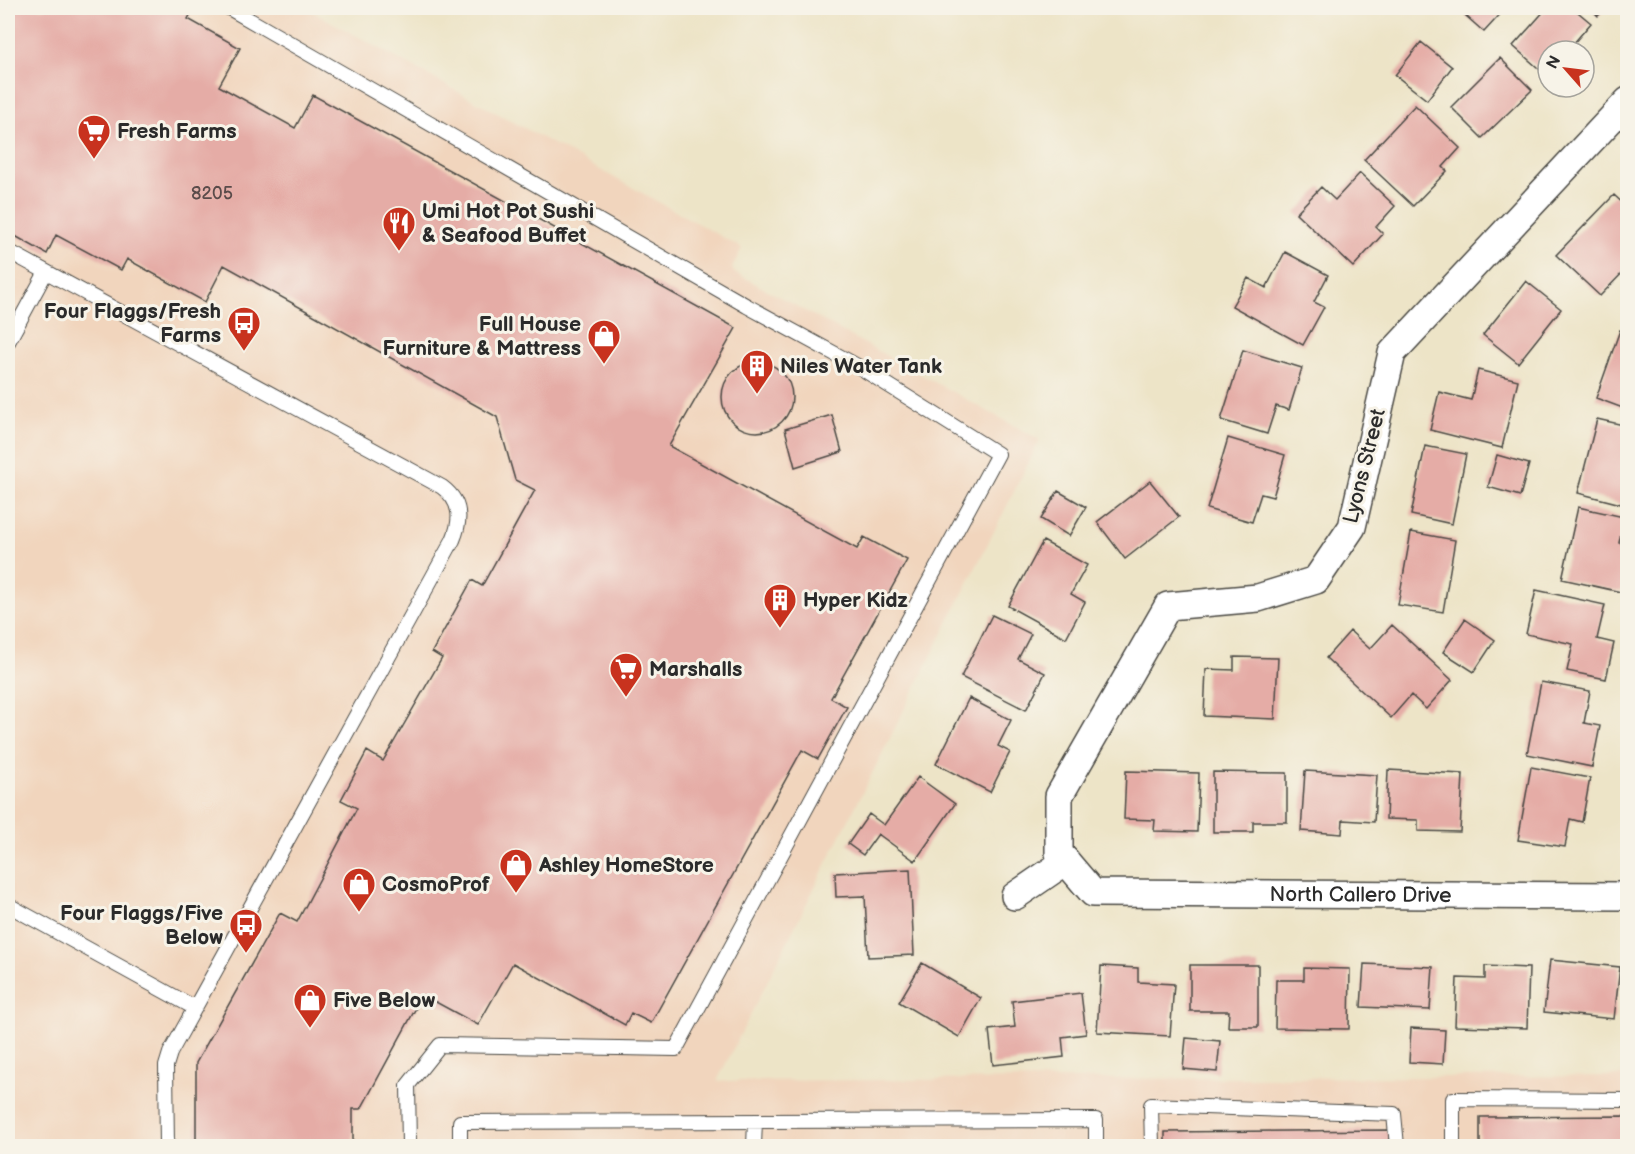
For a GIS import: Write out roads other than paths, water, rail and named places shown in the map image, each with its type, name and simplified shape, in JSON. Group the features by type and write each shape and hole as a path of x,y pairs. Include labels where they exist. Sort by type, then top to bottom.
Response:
{"street":[{"name":"Lyons Street","path":"1093,893 1059,853 1059,796 1167,606 1258,598 1316,579 1352,527 1392,353 1624,112"},
{"path":"1015,896 1066,861"},
{"name":"North Callero Drive","path":"1093,893 1628,896"}],"lane":[{"path":"229,8 747,306 861,368 998,454 676,1048 440,1045 408,1085 409,1146"},
{"path":"8,251 442,487 452,496 459,510 457,531 450,545 175,1043 167,1063 167,1146"},
{"path":"8,342 46,272"},
{"path":"8,905 195,1008"},
{"path":"1453,1146 1453,1099 1628,1100"},
{"path":"1152,1146 1151,1105 1394,1114 1397,1146"},
{"path":"460,1146 460,1122 1096,1120 1096,1146"},
{"path":"754,1146 755,1121"}],"place":[{"name":"Fresh Farms","path":"94,160"},
{"name":"Umi Hot Pot Sushi & Seafood Buffet","path":"399,252"},
{"name":"Four Flaggs/Fresh Farms","path":"244,352"},
{"name":"Full House Furniture & Mattress","path":"604,365"},
{"name":"Niles Water Tank","path":"757,395"},
{"name":"Hyper Kidz","path":"780,629"},
{"name":"Marshalls","path":"626,698"},
{"name":"Ashley HomeStore","path":"516,894"},
{"name":"CosmoProf","path":"359,913"},
{"name":"Four Flaggs/Five Below","path":"246,954"},
{"name":"Five Below","path":"310,1029"}]}
